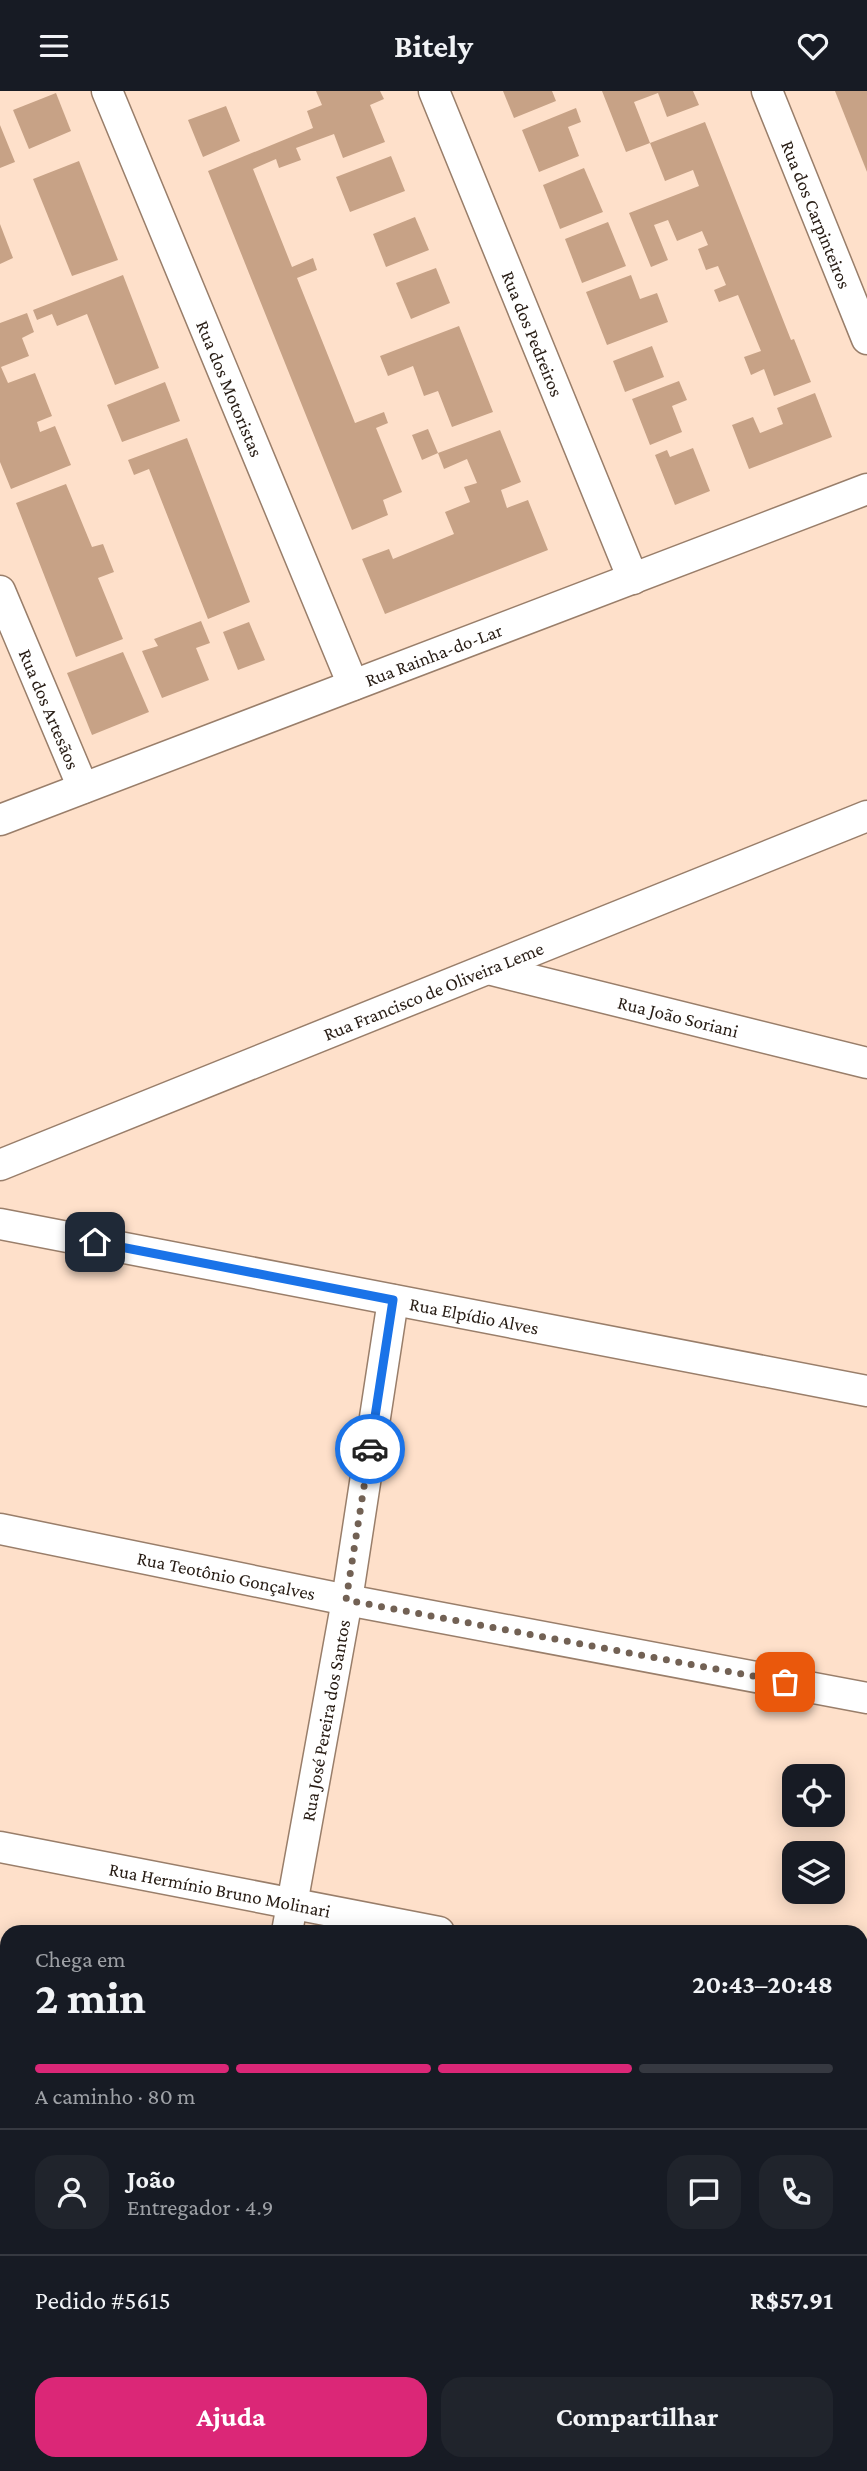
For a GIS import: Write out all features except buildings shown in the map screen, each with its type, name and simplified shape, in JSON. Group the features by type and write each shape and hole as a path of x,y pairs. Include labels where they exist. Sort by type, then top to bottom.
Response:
{"street":[{"name":"Rua dos Motoristas","path":"107,91 353,685"},
{"name":"Rua dos Pedreiros","path":"434,91 633,579"},
{"name":"Rua dos Carpinteiros","path":"767,91 867,339"},
{"name":"Rua Rainha-do-Lar","path":"0,820 867,489"},
{"name":"Rua dos Artesãos","path":"0,591 83,788"},
{"name":"Rua Francisco de Oliveira Leme","path":"0,1165 867,816"},
{"name":"Rua João Soriani","path":"488,968 867,1063"},
{"name":"Rua Elpídio Alves","path":"0,1224 867,1391"},
{"name":"Rua José Pereira dos Santos","path":"289,1918 346,1600 393,1300"},
{"name":"Rua Teotônio Gonçalves","path":"0,1529 346,1600 867,1697"},
{"name":"Rua Hermínio Bruno Molinari","path":"0,1847 289,1918 364,1925"}],"way so far":[{"path":"370,1449 346,1600 785,1682"}],"route":[{"path":"95,1242 393,1300 370,1449"}]}
